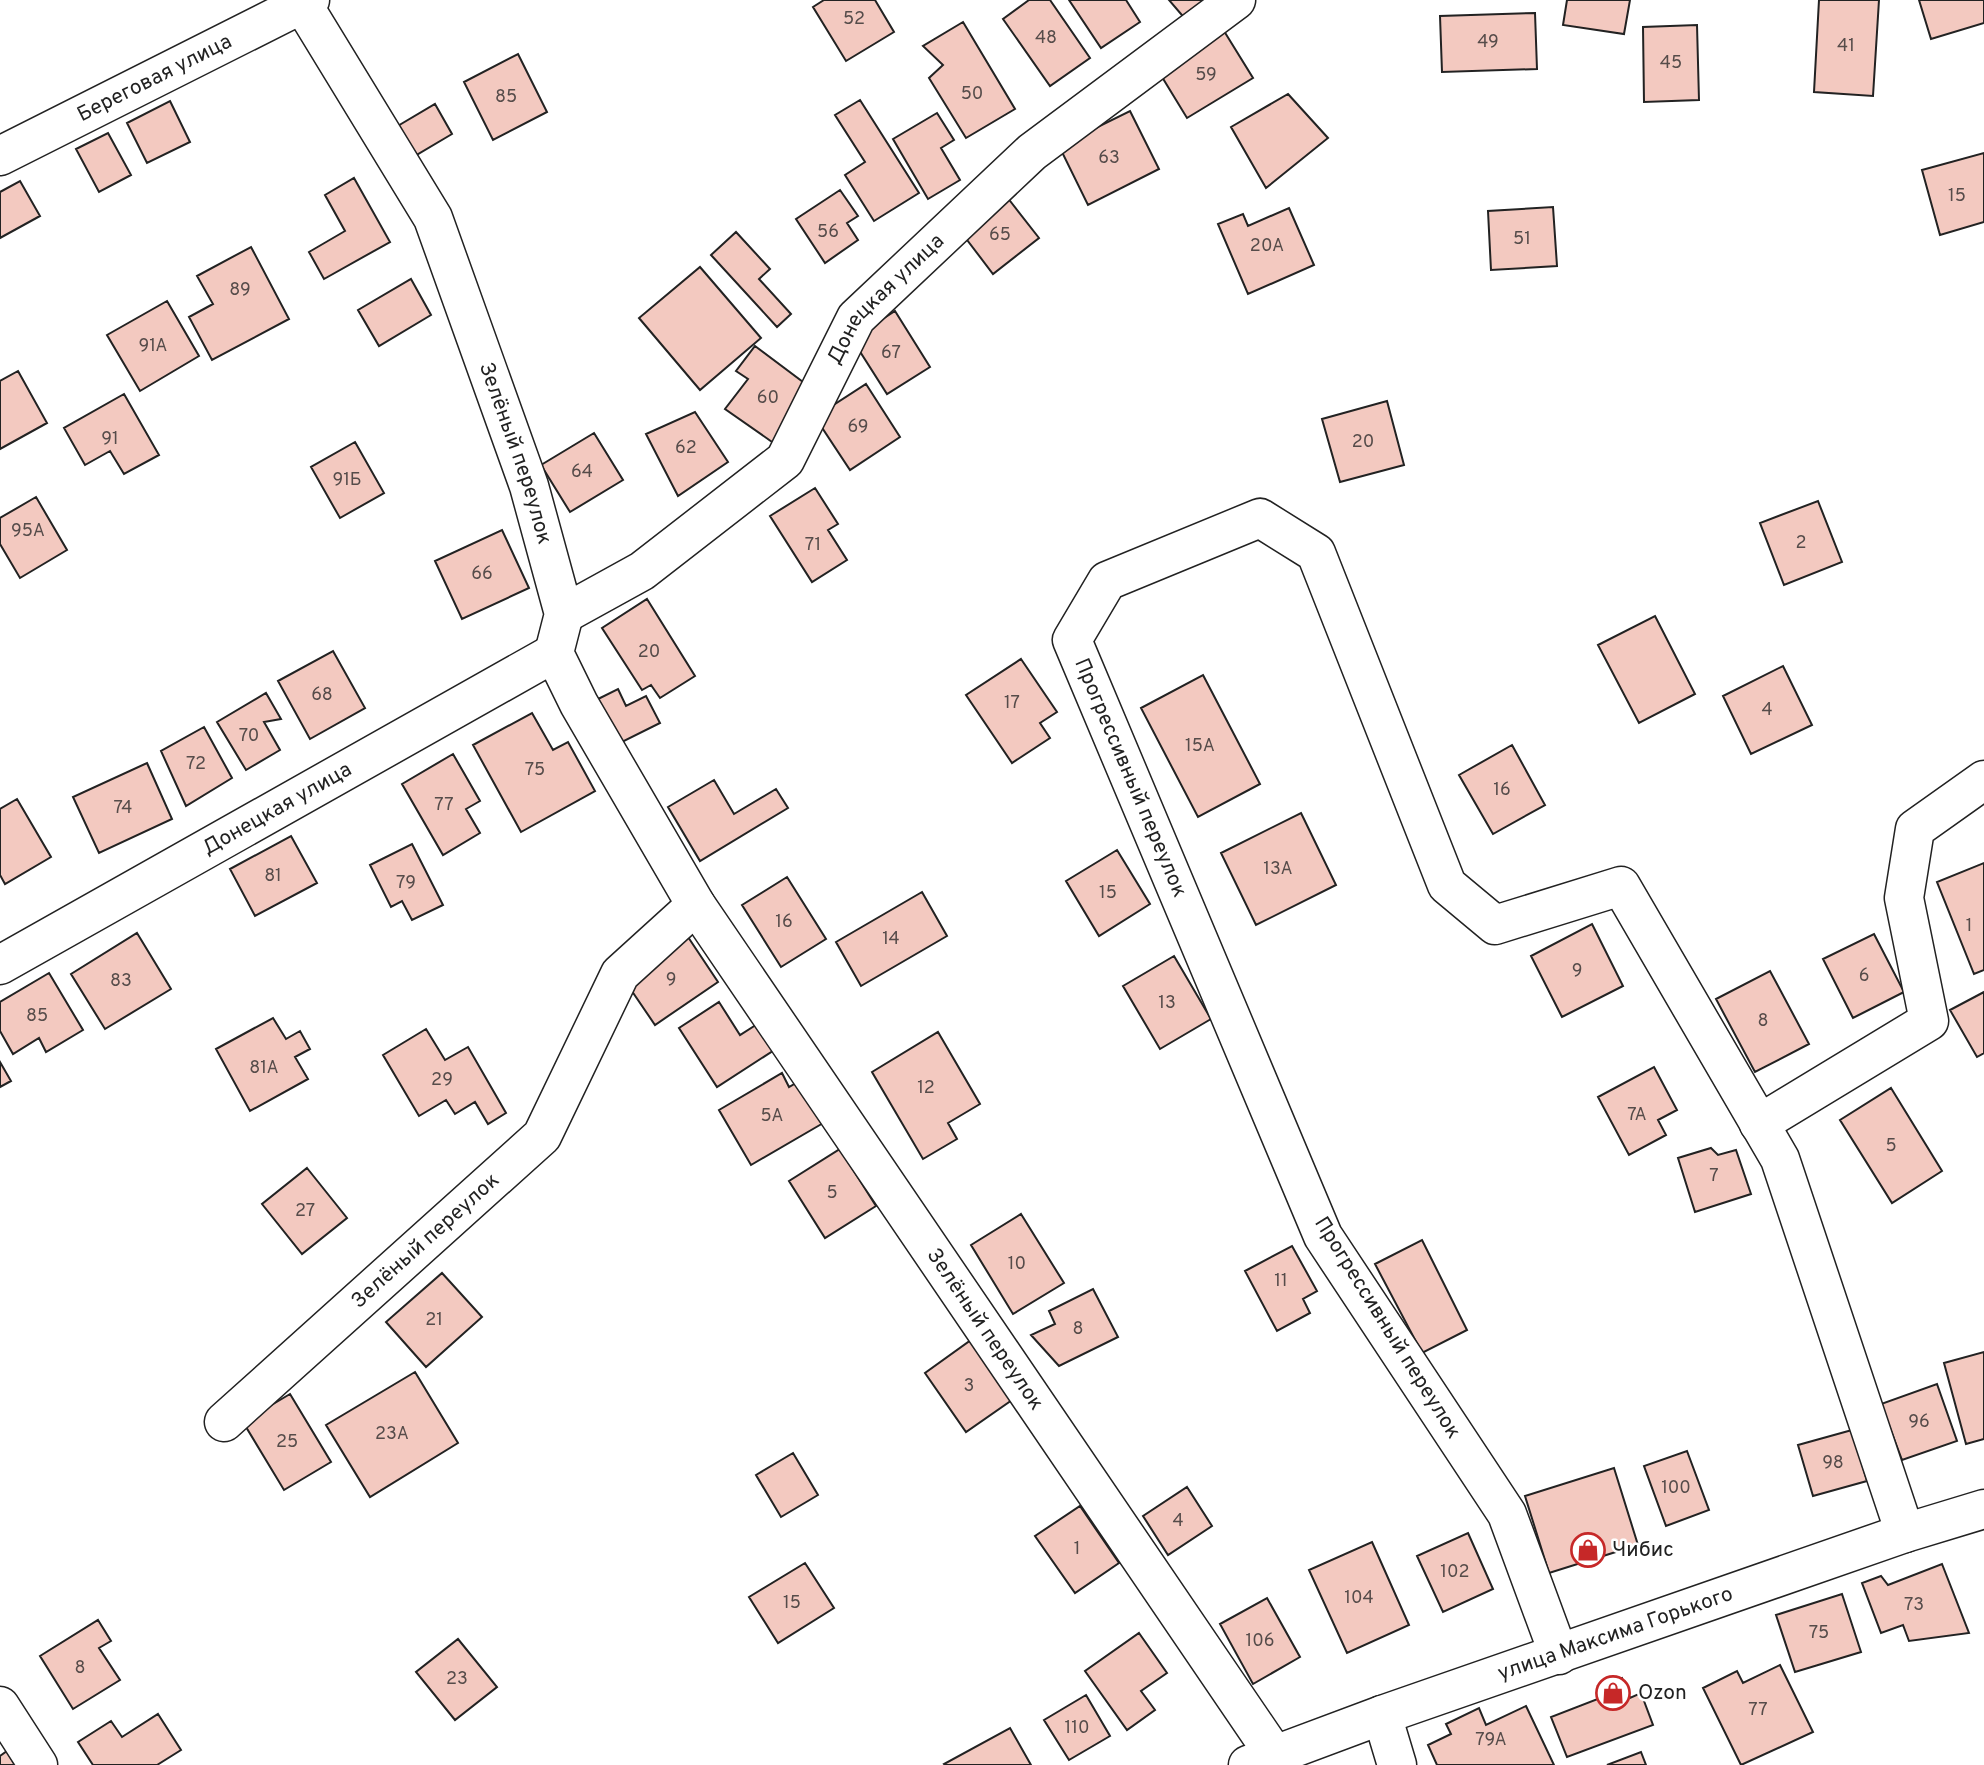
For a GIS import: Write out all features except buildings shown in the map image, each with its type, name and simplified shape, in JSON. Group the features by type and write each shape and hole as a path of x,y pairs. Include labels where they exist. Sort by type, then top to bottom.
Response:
{"street":[{"name":"Донецкая улица","path":"564,614 642,571 785,460 856,318 1032,152 1236,0"},
{"name":"Зелёный переулок","path":"306,2 433,218 529,486 564,614 554,653 579,704 696,905 1261,1760"},
{"name":"Береговая улица","path":"0,156 306,2"},
{"name":"Прогрессивный переулок","path":"1559,1655 1507,1514 1323,1236 1072,640 1107,581 1259,518 1315,553 1447,885 1495,925 1621,886 1780,1159 1905,1533"},
{"name":"Донецкая улица","path":"0,965 554,653"},
{"path":"1759,1124 1929,1021 1904,898 1915,829 1984,780"},
{"name":"Зелёный переулок","path":"224,1422 542,1136 620,974 696,905"},
{"name":"улица Максима Горького","path":"1261,1760 1382,1715 1905,1533 1984,1509"},
{"path":"0,1706 38,1765"},
{"path":"1382,1715 1397,1765"}],"place":[{"name":"Чибис","path":"1588,1550"},
{"name":"Ozon","path":"1613,1693"}]}
